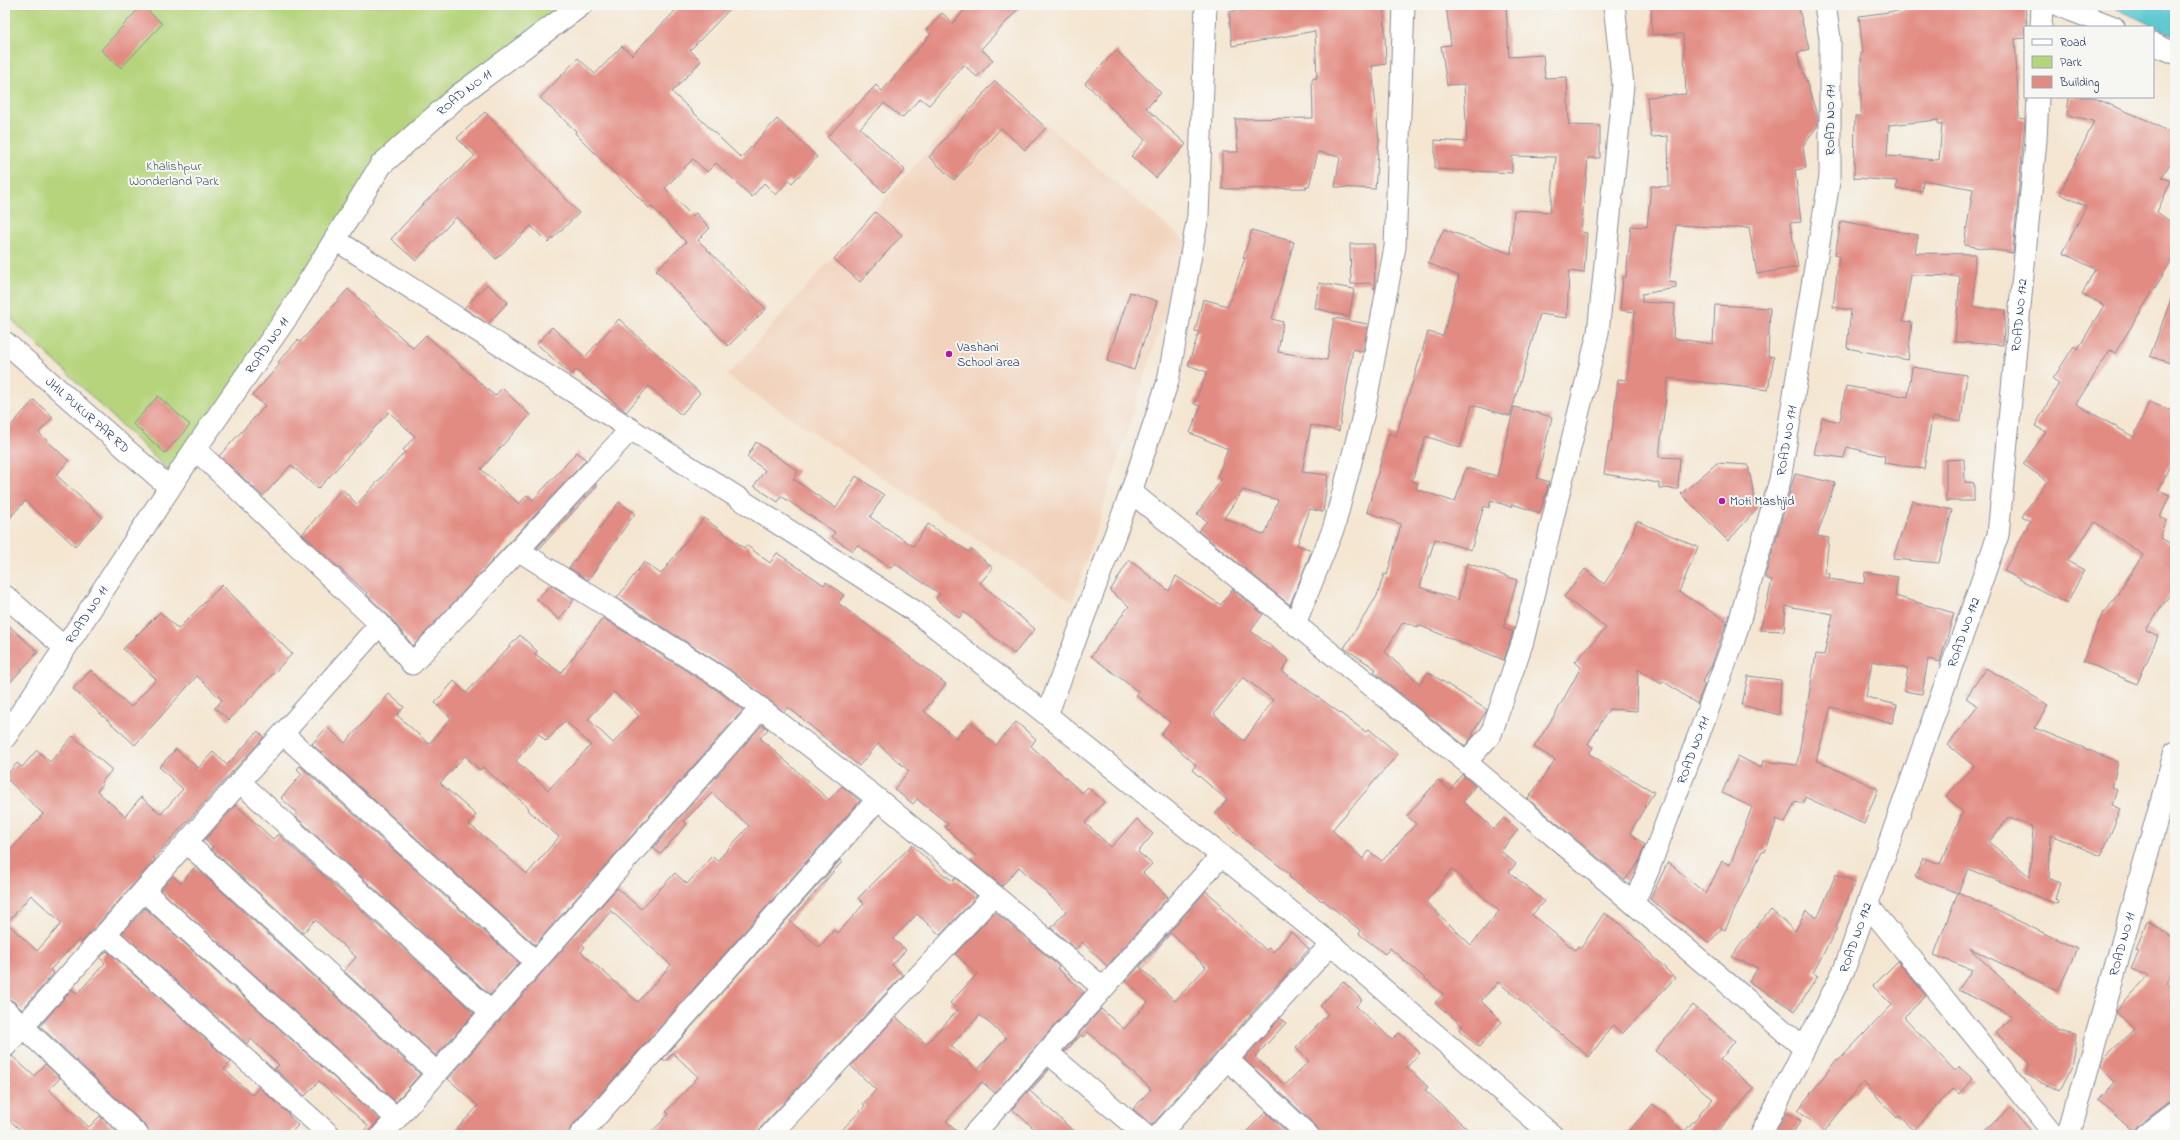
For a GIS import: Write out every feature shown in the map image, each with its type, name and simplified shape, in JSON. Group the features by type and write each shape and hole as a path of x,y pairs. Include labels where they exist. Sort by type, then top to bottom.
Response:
{"street":[{"name":"ROAD NO 11","path":"5,736 65,648 195,449 289,314 336,240 380,165 458,96 581,5"},
{"path":"1047,715 1131,492 1168,381 1198,216 1206,5"},
{"path":"1295,624 1334,527 1364,412 1395,247 1404,5"},
{"path":"1466,762 1491,734 1523,641 1598,333 1623,85 1614,5"},
{"name":"ROAD NO 171","path":"1634,902 1648,871 1734,640 1780,480 1830,176 1830,38 1825,5"},
{"path":"2041,26 2042,5"},
{"path":"2057,5 2111,26"},
{"path":"2154,44 2175,53"},
{"name":"ROAD NO 172","path":"1761,1135 1844,970 1998,535 2036,140 2038,98"},
{"path":"336,240 916,612 1047,715 1331,944 1552,1135"},
{"name":"JHIL PUKUR PAR RD","path":"5,342 170,488"},
{"path":"195,449 380,624 412,664 631,429"},
{"path":"1131,492 1466,762 1634,902 1804,1048"},
{"path":"518,550 724,680 762,708 878,799 1103,988"},
{"path":"5,596 65,648"},
{"path":"5,1047 380,624"},
{"path":"382,1135 762,708"},
{"path":"283,734 536,962"},
{"name":"ROAD NO 11","path":"2069,1135 2175,753"},
{"path":"240,782 491,1012"},
{"path":"580,1135 878,799"},
{"path":"187,843 437,1073"},
{"path":"973,1135 1222,856"},
{"path":"144,891 396,1118"},
{"path":"770,1135 994,895"},
{"path":"1867,904 2055,1135"},
{"path":"106,934 330,1135"},
{"path":"1159,1135 1331,944"},
{"path":"5,1010 138,1135"},
{"path":"1046,1052 1145,1135"},
{"path":"1227,1059 1308,1135"},
{"path":"2146,1135 2175,1113"}],"shaded area":[{"name":"Vashani School area","path":"992,79 1190,245 1159,331 1073,602 727,376"}],"green space":[{"name":"Khalishpur Wonderland Park","path":"5,5 583,5 381,165 176,478 5,313"}],"water":[{"path":"2114,5 2175,5 2175,36 2154,26 2115,8"}],"building":[{"path":"142,5 162,24 121,68 101,50"},
{"path":"681,5 734,5 690,50 701,61 672,92 741,158 777,119 817,157 792,183 789,180 776,195 764,183 752,197 716,163 707,172 693,159 665,188 692,216 696,213 710,228 698,240 766,309 728,346 656,270 686,242 651,206 649,208 575,133 576,131 540,98 578,58 595,74 622,46 632,55"},
{"path":"969,5 1022,5 981,49 993,60 977,77 964,65 929,105 920,98 902,118 884,103 860,128 905,170 884,192 827,137 876,85 882,91 931,34 926,30 942,13 953,23"},
{"path":"1272,5 1384,5 1386,64 1372,66 1379,141 1375,189 1335,187 1340,157 1318,152 1309,186 1305,186 1307,188 1222,189 1222,152 1238,152 1235,119 1313,118 1312,79 1317,78 1315,31 1232,46 1229,12"},
{"path":"1446,5 1506,5 1509,57 1543,55 1545,78 1567,77 1569,125 1600,126 1600,158 1588,158 1581,232 1587,233 1584,273 1569,271 1567,318 1540,314 1510,416 1472,405 1460,448 1426,436 1412,481 1418,483 1416,489 1455,502 1466,468 1497,476 1514,407 1552,417 1537,478 1549,482 1540,513 1512,504 1511,507 1491,500 1489,508 1484,506 1471,550 1435,539 1420,587 1458,600 1467,563 1517,580 1503,628 1513,632 1504,660 1418,625 1418,627 1403,622 1385,652 1420,684 1428,672 1487,710 1472,734 1474,735 1465,746 1374,672 1376,669 1344,648 1377,596 1384,574 1387,575 1401,524 1367,512 1389,433 1396,436 1428,332 1443,336 1459,276 1428,263 1444,229 1511,254 1514,210 1550,212 1556,157 1512,156 1512,173 1435,169 1435,140 1467,142 1464,84 1447,85 1441,46 1451,45"},
{"path":"1651,5 1798,5 1809,49 1797,53 1818,118 1818,125 1803,146 1806,168 1795,170 1801,222 1790,223 1798,267 1757,274 1749,227 1732,228 1676,225 1669,282 1676,283 1676,288 1642,294 1642,302 1675,304 1673,338 1713,344 1715,305 1770,308 1768,356 1774,357 1768,390 1668,378 1659,457 1680,458 1678,489 1659,488 1659,483 1604,474 1609,441 1611,442 1618,379 1627,380 1635,312 1620,310 1623,277 1626,277 1631,226 1647,227 1651,186 1669,187 1668,136 1651,137 1647,97 1686,94 1683,34 1652,35"},
{"path":"1942,5 2025,5 2027,26 2024,26 2024,38 2015,39 2019,118 2025,119 2013,253 1964,245 1973,189 1923,180 1922,191 1896,189 1897,181 1854,178 1855,116 1861,116 1861,53 1863,53 1859,16","holes":["1938,120 1938,124 1942,124 1939,160 1887,156 1889,125"]},
{"path":"1116,50 1161,93 1146,108 1186,144 1156,178 1131,156 1145,140 1085,83"},
{"path":"995,81 1046,128 1025,150 1001,128 954,180 929,157"},
{"path":"2069,98 2094,98 2149,121 2175,136 2175,155 2162,177 2171,181 2157,212 2175,225 2175,255 2115,353 2110,350 2076,404 2134,437 2149,402 2175,412 2175,453 2159,490 2170,495 2160,517 2166,520 2160,534 2162,536 2161,538 2175,546 2175,587 2146,630 2158,636 2137,684 2083,661 2103,612 2105,613 2143,555 2095,522 2067,561 2084,570 2067,604 2004,571 2030,521 2022,516 2047,481 2023,464 2046,432 2035,426 2059,383 2053,379 2074,346 2078,349 2104,305 2082,294 2095,269 2063,253 2086,206 2060,194 2094,121 2067,115"},
{"path":"485,112 579,213 548,243 531,226 496,259 456,217 416,261 391,239 421,206 475,156 457,138"},
{"path":"875,212 902,235 860,282 834,259"},
{"path":"1841,221 1918,235 1915,253 1975,254 1974,307 2005,310 2003,345 1955,342 1960,276 1911,275 1903,321 1912,322 1908,360 1847,348 1851,310 1833,307 1839,256 1835,255"},
{"path":"1252,230 1294,242 1272,319 1283,322 1278,352 1327,360 1334,318 1368,324 1363,352 1353,349 1339,431 1311,425 1302,472 1328,475 1323,512 1310,509 1297,545 1312,550 1290,605 1198,531 1207,521 1197,514 1222,479 1217,477 1228,449 1190,433 1201,406 1194,404 1207,372 1188,365 1199,332 1195,331 1203,299 1228,306 1245,258 1243,258","holes":["1243,490 1278,500 1265,535 1224,518"]},
{"path":"1350,244 1374,244 1375,289 1369,283 1351,284"},
{"path":"1319,283 1354,289 1349,317 1315,308"},
{"path":"487,284 508,302 488,324 464,308"},
{"path":"348,289 413,348 426,335 495,396 502,388 530,415 481,469 519,504 527,495 533,500 577,452 586,460 413,646 389,616 367,595 368,594 302,534 342,489 357,504 405,452 403,450 415,436 389,412 318,489 291,465 263,496 219,456 265,406 253,395 280,364 278,362 298,340 300,342"},
{"path":"1130,292 1157,301 1134,370 1107,361"},
{"path":"2173,294 2175,294 2175,365 2150,356"},
{"path":"619,319 700,393 681,415 649,386 626,412 576,370 571,375 537,344 552,327 585,357"},
{"path":"1912,367 1967,375 1961,421 1932,417 1924,469 1884,463 1885,456 1847,447 1844,458 1814,454 1822,418 1840,422 1846,386 1908,397"},
{"path":"158,396 190,425 165,453 133,424"},
{"path":"34,400 53,417 39,433 69,461 56,475 102,517 75,546 25,501 5,523 5,432"},
{"path":"756,442 798,471 793,479 836,508 856,476 884,495 870,517 913,546 928,524 969,552 971,549 993,568 980,583 1035,629 1014,654 964,612 959,618 936,599 940,594 894,563 891,568 857,545 853,551 832,537 835,532 781,496 778,502 754,486 765,470 747,457"},
{"path":"1964,459 1965,482 1974,483 1974,501 1946,501 1946,460"},
{"name":"Moti Mashjid","path":"1717,463 1748,465 1757,509 1728,541 1681,494"},
{"path":"1795,474 1835,483 1817,536 1829,538 1825,573 1830,574 1829,579 1864,584 1865,572 1898,577 1895,596 1954,613 1940,662 1928,659 1922,694 1904,691 1908,669 1872,661 1866,697 1897,705 1892,723 1831,707 1816,760 1878,789 1864,824 1805,797 1803,804 1795,802 1785,823 1777,819 1765,852 1762,851 1725,930 1722,928 1709,943 1650,899 1668,862 1706,894 1722,861 1730,865 1752,807 1722,793 1738,756 1761,768 1763,761 1797,765 1816,654 1824,655 1833,614 1786,606 1784,631 1760,630 1772,581 1765,577"},
{"path":"596,484 597,486 539,549 537,548"},
{"path":"1912,501 1952,510 1939,563 1893,559"},
{"path":"619,502 635,513 588,580 569,568"},
{"path":"704,518 744,548 746,545 770,563 777,553 824,585 826,582 844,595 838,603 946,684 924,711 956,738 970,722 996,745 1016,722 1036,739 1031,746 1082,793 1088,787 1104,802 1085,823 1111,847 1137,819 1153,834 1138,852 1152,864 1143,873 1168,897 1107,966 1082,942 1076,949 1051,928 1066,911 1019,867 1002,886 971,861 976,856 945,827 948,824 917,799 913,804 894,789 909,771 878,744 859,766 788,707 784,712 730,670 617,598 644,562 661,574"},
{"path":"1637,521 1698,547 1679,592 1727,621 1711,667 1702,682 1705,684 1697,704 1663,681 1661,684 1638,669 1637,711 1609,709 1588,744 1593,747 1589,754 1654,792 1630,833 1645,845 1638,863 1625,880 1528,799 1555,760 1534,747 1556,713 1581,667 1575,662 1606,628 1564,597 1585,569 1604,584 1624,554"},
{"path":"1129,560 1169,591 1176,576 1221,605 1232,589 1263,614 1251,631 1289,660 1282,671 1366,732 1369,729 1398,754 1332,830 1363,859 1369,851 1382,861 1416,824 1407,816 1438,780 1450,790 1462,774 1475,786 1463,802 1494,829 1504,818 1518,830 1501,851 1516,864 1509,872 1544,901 1532,915 1575,950 1578,946 1581,948 1604,913 1621,924 1675,978 1622,1034 1613,1025 1589,1057 1498,982 1481,1001 1502,1022 1479,1047 1459,1030 1463,1026 1435,1003 1443,994 1390,948 1385,954 1359,934 1361,931 1323,900 1322,901 1288,876 1290,874 1236,833 1215,814 1227,800 1192,770 1196,765 1161,734 1170,722 1136,695 1139,692 1091,656 1129,606 1110,591","holes":["1243,677 1273,700 1244,741 1214,714","1452,869 1499,911 1471,945 1426,902"]},
{"path":"222,585 292,654 229,720 215,708 222,700 197,676 135,745 73,689 91,670 131,707 156,679 123,649 160,612 178,629"},
{"path":"551,585 574,600 559,620 537,599"},
{"path":"603,618 717,690 743,710 535,945 312,744 327,727 345,743 389,694 404,707 397,715 429,744 451,718 435,703 454,681 466,693 520,635 537,651 535,654 561,673","holes":["614,692 639,716 613,743 588,719","565,721 591,745 548,790 516,761 539,734 546,741","465,756 480,770 483,767 559,837 527,874 469,824 476,815 440,783"]},
{"path":"5,622 38,652 5,688"},
{"path":"1986,668 2048,705 2035,728 2118,762 2112,788 2117,790 2112,805 2121,809 2101,856 2051,835 2049,879 2060,883 2055,899 2058,902 2057,904 1968,869 1958,893 1915,877 1923,858 1940,864 1963,812 1946,796 1974,766 1948,745 1978,706 1966,698","holes":["2009,817 2033,827 2030,877 1989,842"]},
{"path":"1748,676 1781,680 1779,715 1742,705"},
{"path":"762,725 768,729 760,738 829,800 842,786 860,801 571,1127 568,1135 451,1135 478,1106 448,1079 617,888 641,909 675,873 687,884 712,856 717,861 749,826 712,793 684,821 687,824 660,854 653,848","holes":["611,911 671,965 638,1002 581,952 585,947 582,944"]},
{"path":"258,731 264,737 154,858 155,860 82,942 79,939 50,970 54,973 22,1010 13,1001 5,998 5,856 43,814 5,777 17,763 22,767 37,750 50,762 73,736 112,770 101,782 103,784 97,791 125,816 141,797 161,814 183,789 159,767 176,749 198,768 213,752 227,765","holes":["31,895 62,923 37,951 7,923"]},
{"path":"300,766 519,963 490,995 295,816 297,813 281,798 302,774 297,769"},
{"path":"236,805 273,839 278,834 474,1013 436,1056 344,971 356,957 315,920 303,933 211,849 213,847 205,840"},
{"path":"912,845 940,872 953,881 955,878 977,896 940,935 917,914 893,939 906,950 892,965 903,975 761,1127 758,1135 649,1135 669,1114 666,1112 698,1077 673,1053 665,1062 663,1060 661,1061 840,860 842,862 790,921 819,947 834,930 838,933 864,904 858,898"},
{"path":"195,867 420,1074 396,1102 160,890 173,876 181,883"},
{"path":"1836,874 1855,882 1836,927 1837,928 1813,973 1818,976 1795,1011 1749,982 1758,968 1732,957 1741,944 1771,910 1795,931 1806,911 1818,917"},
{"path":"1206,891 1222,905 1220,907 1266,950 1269,948 1273,952 1291,932 1309,949 1152,1125 1133,1109 1151,1089 1088,1032 1083,1037 1081,1035 1065,1052 1064,1051 1101,1009 1124,1029 1148,1002 1126,981","holes":["1171,933 1206,967 1175,1001 1140,967"]},
{"path":"1958,892 2077,949 2058,991 1969,948 2058,1031 2076,1035 2071,1068 2059,1091 2025,1074 2030,1063 1996,1033 2012,1016 1958,990 1972,970 1934,955"},
{"path":"145,908 380,1119 373,1127 370,1135 360,1135 368,1126 319,1081 305,1096 275,1069 279,1065 251,1039 247,1044 122,933"},
{"path":"995,912 1059,966 1057,968 1084,992 995,1093 982,1082 946,1121 960,1135 837,1135 865,1106 863,1104 876,1090 851,1066 896,1017 926,1044 958,1010 950,1003 977,974 955,954","holes":["980,1015 1006,1038 977,1070 951,1046"]},
{"path":"2147,920 2175,939 2175,964 2167,983 2175,990 2175,1101 2168,1103 2139,1125 2135,1133 2098,1100 2115,1081 2101,1066 2103,1059 2134,1029 2116,1012 2148,976 2131,969 2139,952 2136,951"},
{"path":"107,951 231,1062 224,1069 252,1095 259,1087 289,1114 288,1115 298,1125 289,1135 150,1135 146,1126 40,1026 72,989 77,994 105,963 100,958"},
{"path":"1898,961 1926,996 1904,1017 1955,1071 1959,1067 1973,1079 1960,1094 1954,1088 1914,1130 1899,1116 1897,1118 1863,1082 1824,1132 1798,1110 1837,1059 1838,1061 1892,1005 1873,986"},
{"path":"1343,981 1362,1000 1356,1006 1392,1040 1399,1033 1420,1053 1407,1067 1428,1087 1425,1090 1474,1135 1320,1135 1316,1126 1244,1059 1280,1018 1286,1023 1255,1057 1285,1085 1309,1061 1296,1048 1328,1014 1320,1006"},
{"path":"1693,1005 1735,1041 1720,1060 1754,1088 1715,1135 1625,1135 1653,1104 1684,1132 1713,1099 1655,1051"},
{"path":"12,1056 34,1076 45,1064 60,1078 49,1090 89,1127 100,1116 120,1135 26,1135 5,1116 5,1059"},
{"path":"1048,1069 1049,1070 1030,1091 1078,1135 1041,1135 1012,1109"},
{"path":"2010,1106 2034,1135 1983,1135"},
{"path":"1266,1112 1290,1135 1243,1135"},
{"path":"1786,1112 1801,1121 1791,1135 1774,1135"}],"place":[{"name":"Vashani School area","path":"949,354"},
{"name":"Moti Mashjid","path":"1722,501"}]}
